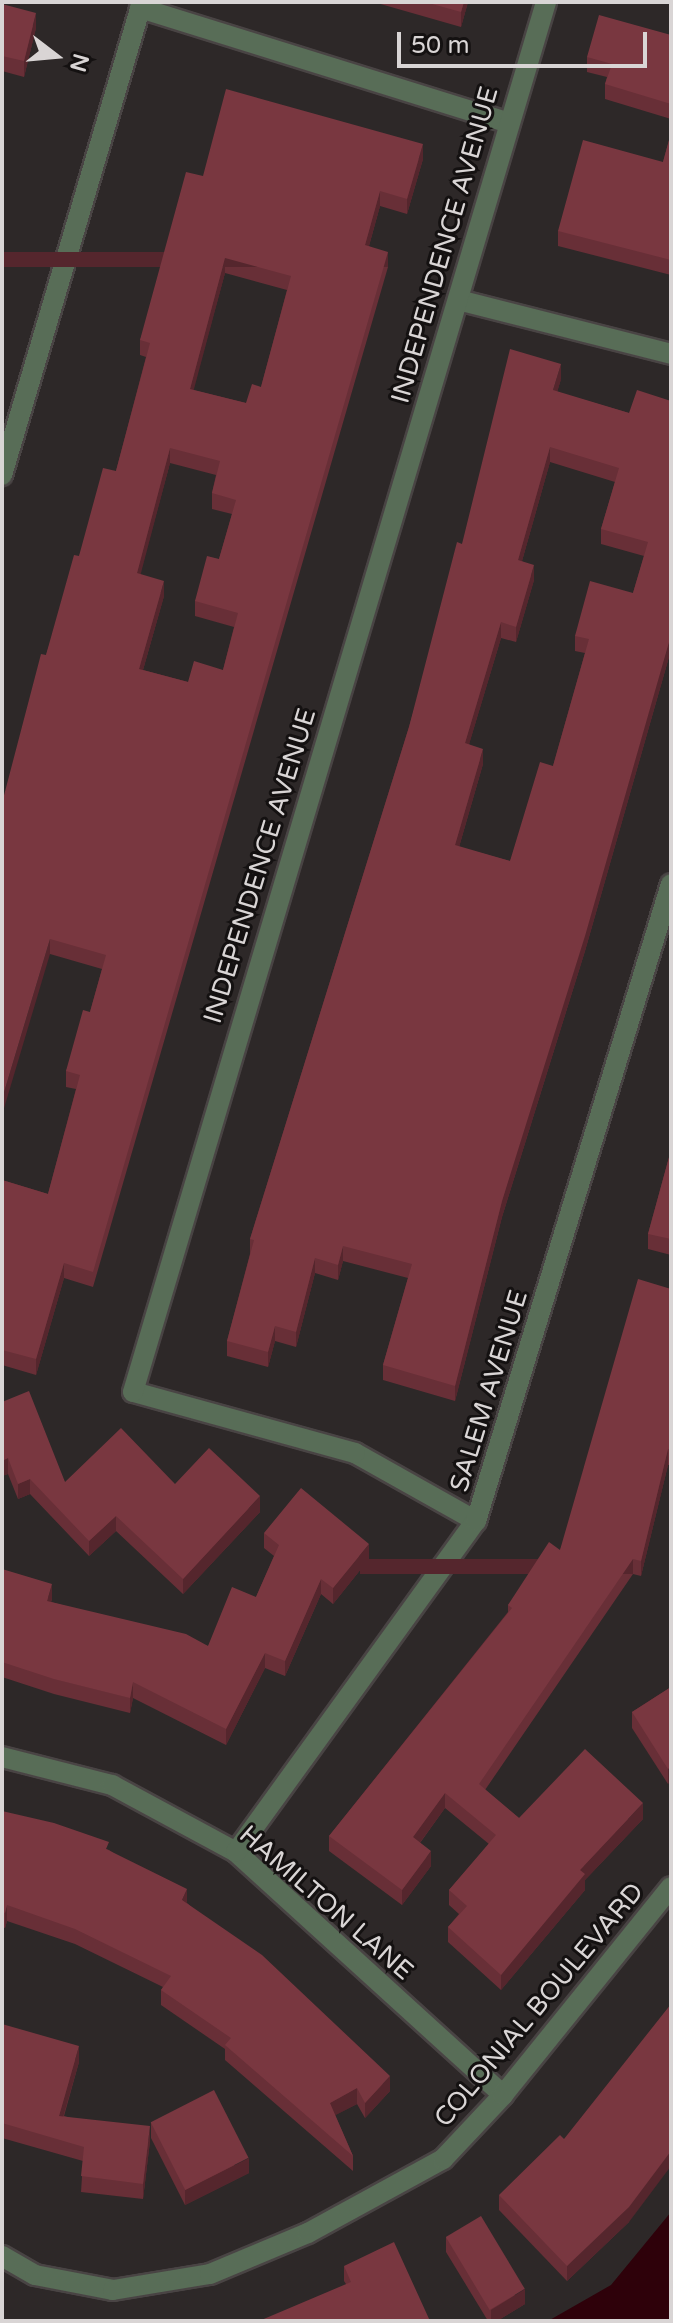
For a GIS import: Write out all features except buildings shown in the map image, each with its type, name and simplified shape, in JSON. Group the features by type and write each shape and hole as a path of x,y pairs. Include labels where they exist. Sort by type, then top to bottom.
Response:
{"street":[{"name":"INDEPENDENCE AVENUE","path":"476,1521 355,1453 133,1392 458,300 507,122 546,2"},
{"path":"2,475 141,5 507,122"},
{"path":"458,300 671,354"},
{"name":"SALEM AVENUE","path":"236,1852 476,1521 671,884"},
{"name":"HAMILTON LANE","path":"2,1757 112,1785 236,1852 503,2095"},
{"name":"COLONIAL BOULEVARD","path":"2,2256 35,2275 113,2290 210,2274 308,2233 443,2159 503,2095 671,1887"}],"shaded area":[{"path":"671,2212 671,2321 548,2321 611,2285"}]}
